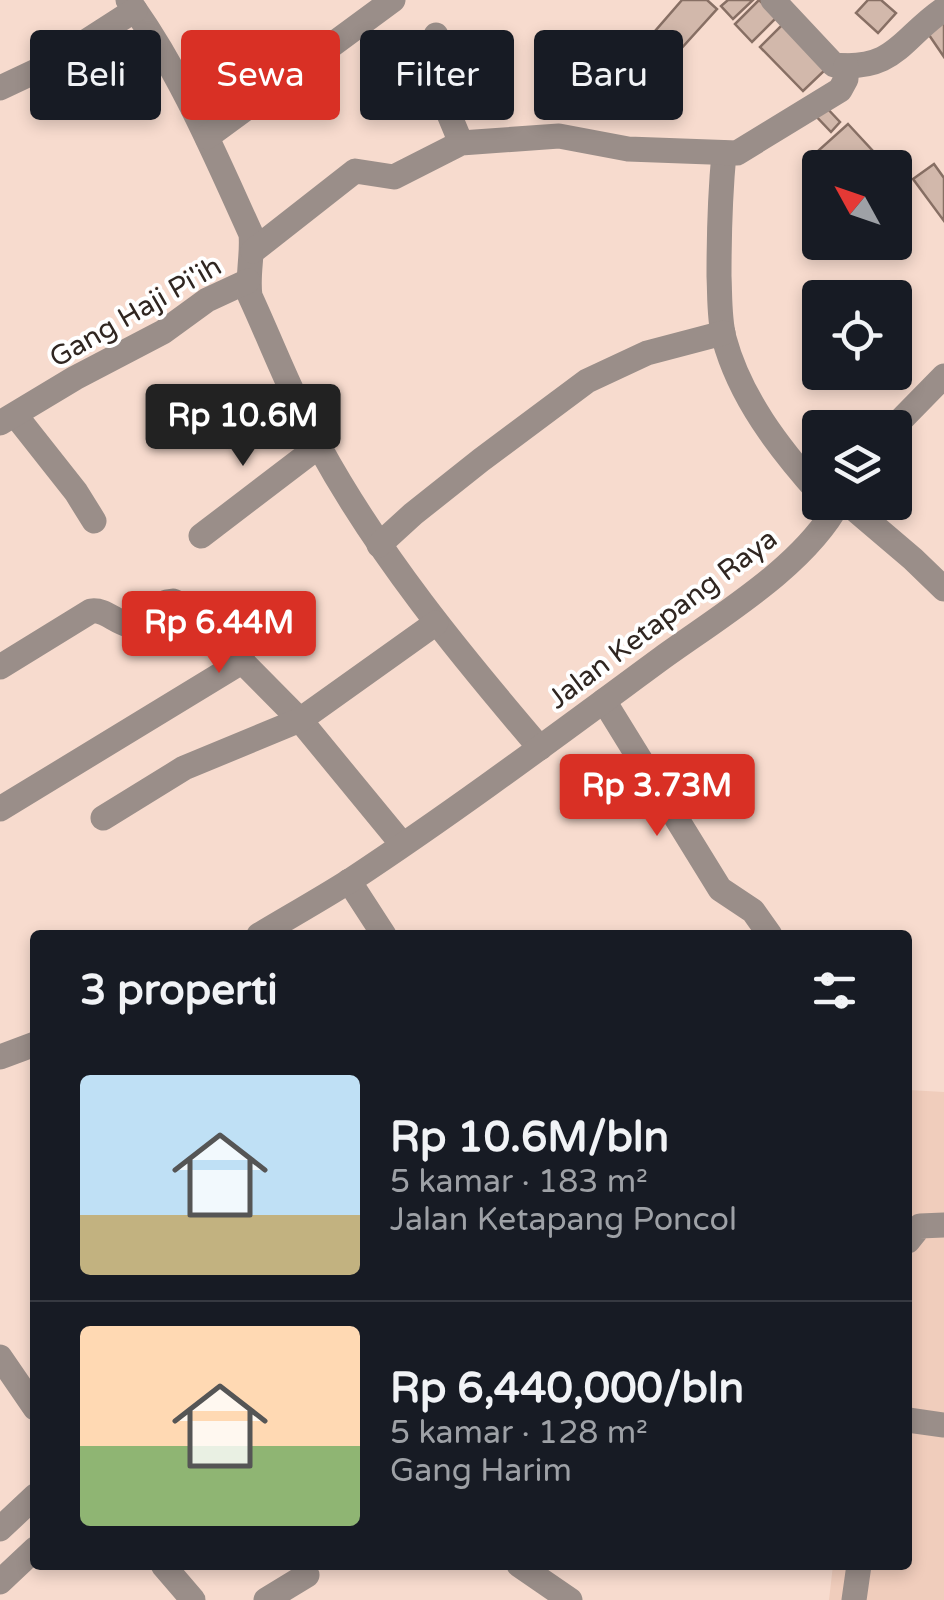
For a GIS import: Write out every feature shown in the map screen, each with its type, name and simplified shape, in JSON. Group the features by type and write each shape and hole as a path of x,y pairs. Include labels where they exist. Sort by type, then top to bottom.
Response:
{"street":[{"path":"207,138 393,0"},
{"path":"773,0 834,65 846,66 870,65 886,59 908,41 930,10"},
{"path":"0,88 51,64 132,5 207,138 251,234 250,296 319,446 379,545 436,624 540,748"},
{"path":"253,250 354,170 394,177 461,143 559,136 628,149 737,153 840,90 846,66"},
{"path":"451,120 461,143"},
{"path":"724,154 719,232 723,333 744,390 773,438 802,468"},
{"name":"Gang Haji Pi'ih","path":"8,420 75,378 163,332 207,300 248,281"},
{"path":"379,545 467,471 588,381 647,353 723,333"},
{"path":"911,410 944,376"},
{"path":"8,420 76,492 94,521"},
{"path":"201,536 319,446"},
{"name":"Jalan Ketapang Raya","path":"267,930 349,881 540,748 773,576 800,552 822,520"},
{"path":"859,520 913,559 944,588"},
{"path":"0,667 91,611 98,610 129,625 173,601 188,608 300,720 402,844"},
{"path":"103,818 184,768 300,720 436,624"},
{"path":"0,808 243,661"},
{"path":"604,700 720,888 752,911 766,930"},
{"path":"349,881 381,930"},
{"path":"0,1057 30,1046"},
{"path":"912,1235 920,1226 944,1224"},
{"path":"0,1356 30,1401"},
{"path":"912,1421 944,1425"},
{"path":"0,1529 30,1501"},
{"path":"0,1582 30,1554"},
{"path":"167,1570 193,1600"},
{"path":"526,1570 570,1600"},
{"path":"854,1600 858,1570"},
{"path":"266,1600 307,1575"}],"shaded area":[{"path":"912,1090 944,1092 944,1600 829,1600 832,1570 912,1570"}],"building":[{"path":"682,0 707,0 717,9 683,47 683,30 656,30"},
{"path":"728,0 753,0 733,19 721,6"},
{"path":"759,0 777,17 752,42 735,24"},
{"path":"868,0 881,0 896,13 878,33 856,13"},
{"path":"944,20 944,57 927,32"},
{"path":"782,25 825,70 803,91 760,47"},
{"path":"824,105 840,122 831,132 814,114"},
{"path":"848,124 872,150 819,150"},
{"path":"934,164 944,178 944,221 913,179"}]}
